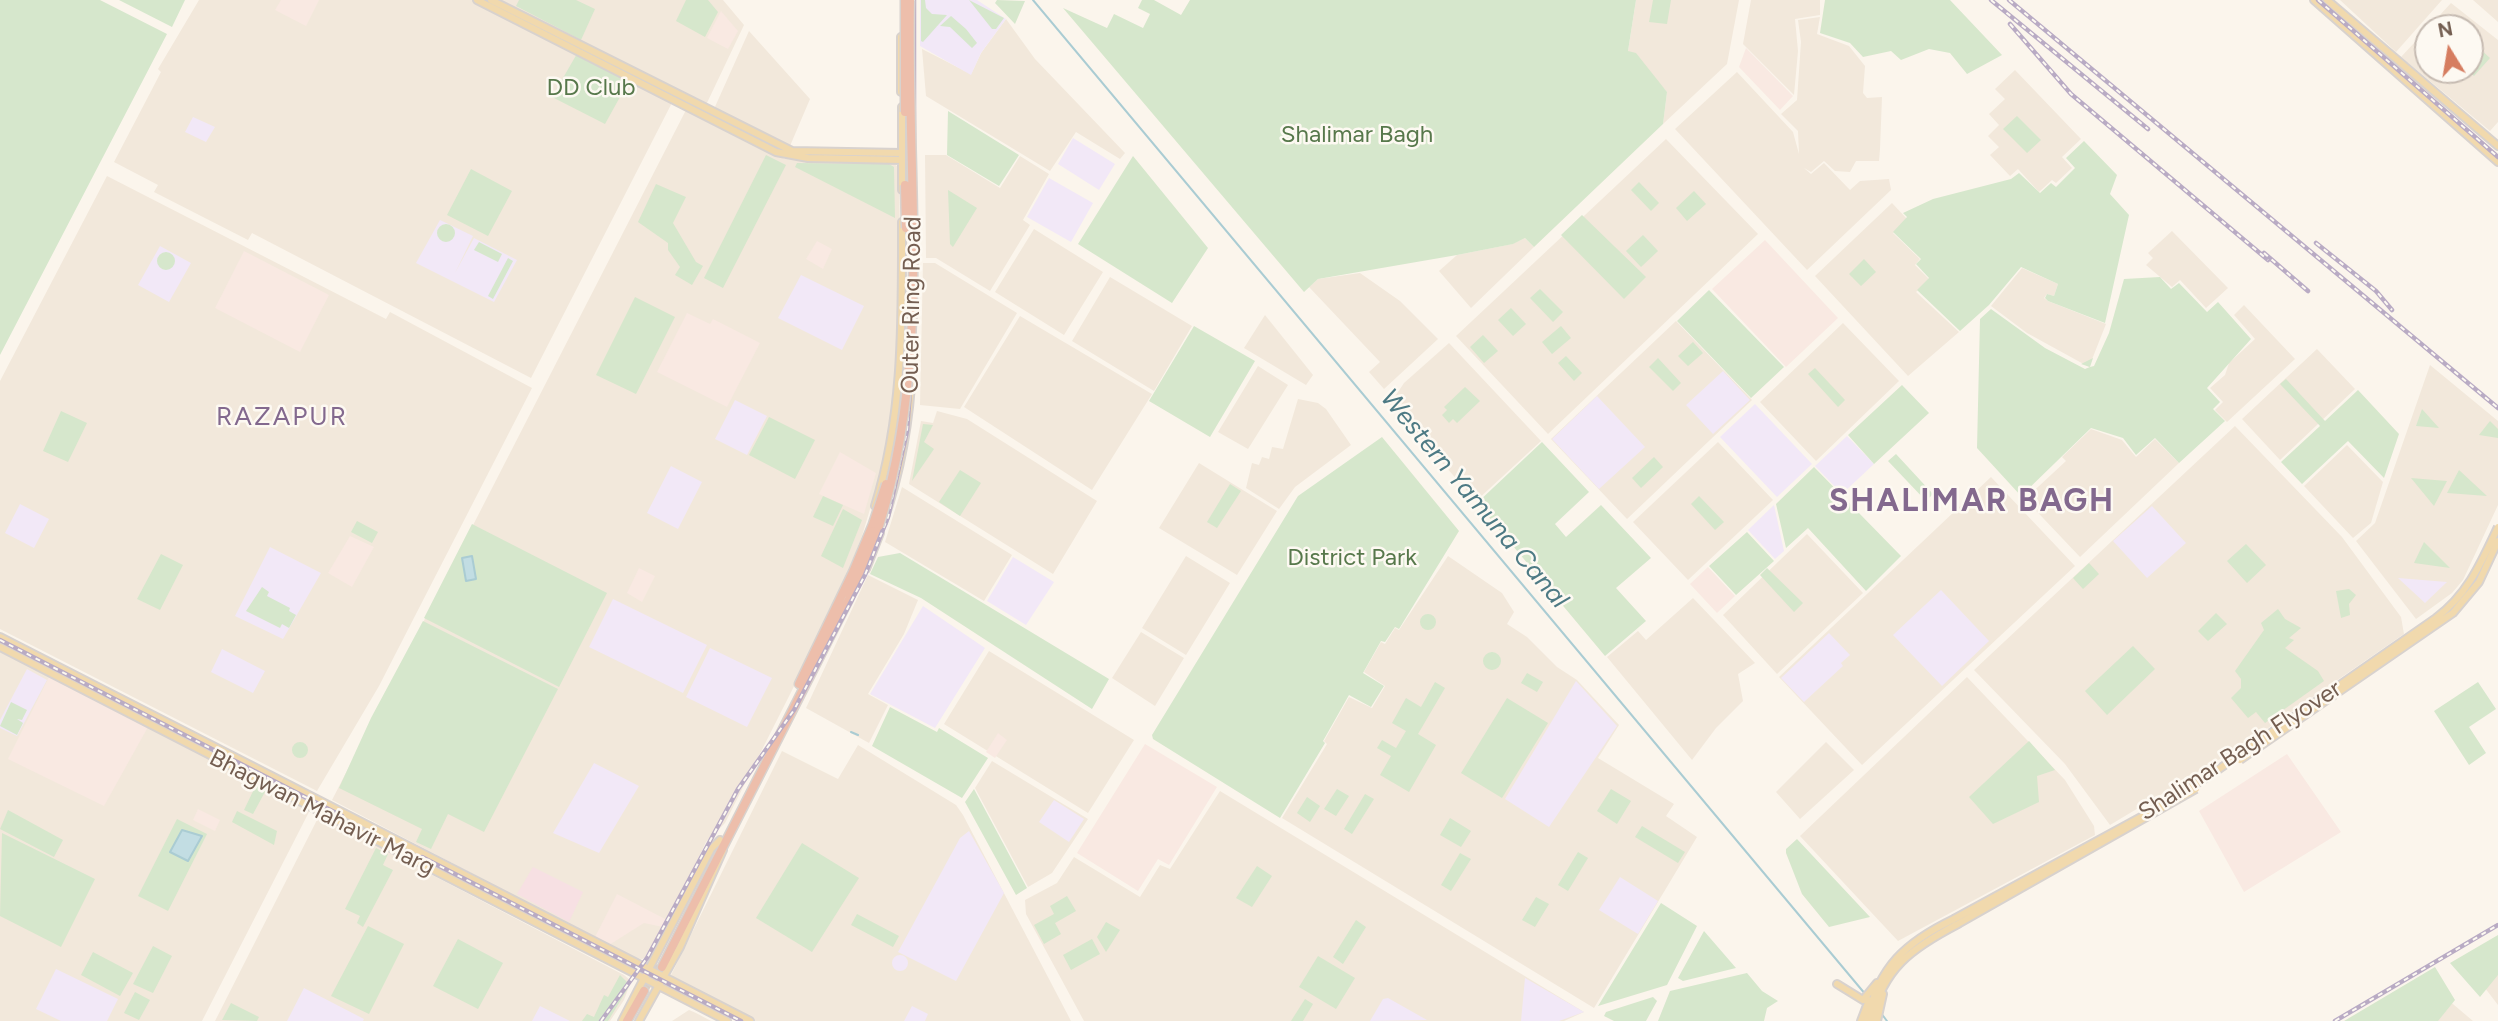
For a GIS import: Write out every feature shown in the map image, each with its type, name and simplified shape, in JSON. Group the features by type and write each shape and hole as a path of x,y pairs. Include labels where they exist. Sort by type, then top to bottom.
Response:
{"highway":[{"name":"Outer Ring Road","path":"876,525 892,460 904,364 907,313 904,0"},
{"name":"Outer Ring Road","path":"658,966 845,599 876,525 897,461 909,365 912,313 911,0"},
{"path":"625,1021 648,995"}],"main road":[{"path":"477,0 758,144 790,157 902,157"},
{"path":"491,0 779,146 792,151 829,156"},
{"name":"Outer Ring Road","path":"845,599 893,433 900,359 904,0"},
{"name":"Outer Ring Road","path":"845,599 876,544 897,482 906,436 912,360 914,219 911,0"},
{"path":"2314,0 2498,162"},
{"path":"2326,0 2498,146"},
{"path":"901,91 914,95"},
{"path":"902,218 914,219"},
{"path":"900,359 912,360"},
{"path":"893,433 906,436"},
{"name":"Shalimar Bagh Flyover","path":"1956,921 2210,776 2435,618 2456,602 2473,580 2498,527"},
{"name":"Shalimar Bagh Flyover","path":"1873,1004 1884,981 1914,940 1956,921 2147,819 2212,779 2453,614 2479,582 2498,541"},
{"name":"Bhagwan Mahavir Marg","path":"0,637 634,962 658,966 663,977 750,1021"},
{"name":"Bhagwan Mahavir Marg","path":"0,647 727,1021"},
{"path":"658,966 655,967 663,971 691,921 722,858 722,841"},
{"path":"625,1021 645,979 658,966 691,921"},
{"path":"634,962 658,966 671,981"},
{"path":"639,1021 648,995 663,977 658,966"},
{"path":"1837,984 1860,1000 1873,1004"},
{"path":"648,995 670,992"},
{"path":"1861,1021 1873,1004"},
{"path":"1869,1021 1873,1004"},
{"path":"620,1012 625,1021"}],"shaded area":[{"path":"199,0 723,0 744,25 706,105 678,91 531,378 252,233 248,240 154,192 158,185 114,162 161,72 158,69"},
{"path":"281,0 319,0 306,26 275,10"},
{"path":"920,0 977,0 1006,19 981,53 971,75 920,46"},
{"path":"1636,0 1739,0 1727,64 1663,124 1667,92 1628,51"},
{"path":"1751,0 1820,0 1820,15 1795,19 1798,51 1794,95 1743,44"},
{"path":"2340,0 2442,0 2430,14 2414,14 2414,32 2396,52"},
{"path":"2473,0 2498,0 2498,22"},
{"path":"2451,3 2465,14 2441,14"},
{"path":"721,11 738,31 728,49 707,38"},
{"path":"1820,17 1817,34 1849,46 1865,66 1863,93 1867,98 1882,97 1879,161 1856,161 1850,172 1835,171 1824,161 1811,172 1804,168 1811,174 1824,163 1850,190 1860,181 1889,179 1891,190 1807,270 1675,129 1737,72 1793,132 1799,154 1798,131 1781,114 1797,100 1801,42 1798,20"},
{"path":"1006,19 1035,59 1125,153 1120,159 1076,132 1050,171 926,96 922,49 971,74 981,53"},
{"path":"2484,29 2498,40 2498,122 2490,131 2433,84 2484,84"},
{"path":"749,31 810,99 790,146 714,109"},
{"path":"2414,43 2414,68 2401,57"},
{"path":"1746,48 1793,96 1780,110 1739,67"},
{"path":"2015,70 2081,139 2062,157 2072,168 2056,183 2052,180 2039,192 2018,169 2010,176 1990,155 1999,147 1988,136 1999,125 1989,114 2005,99 1995,89"},
{"path":"686,110 785,159 890,162 899,167 901,330 889,445 862,536 834,607 725,823 706,842 653,955 642,959 633,958 332,800"},
{"path":"193,117 215,127 206,142 185,132"},
{"path":"1073,138 1115,164 1099,190 1058,164"},
{"path":"1666,139 1758,234 1548,434 1456,336"},
{"path":"925,155 946,155 1000,188 1020,156 1049,174 1023,220 1030,225 990,291 936,258 926,258"},
{"path":"107,176 386,319 390,312 532,388 379,686 317,791 0,629 0,381"},
{"path":"1049,178 1093,203 1071,242 1027,217"},
{"path":"1892,203 1907,219 1893,233 1920,259 1915,265 1929,279 1916,292 1959,332 1908,376 1815,276"},
{"path":"440,220 473,236 455,273 474,238 517,260 494,302 416,263"},
{"path":"1034,229 1103,272 1064,335 995,292"},
{"path":"2172,231 2228,288 2206,308 2180,280 2172,287 2146,265 2153,258 2148,253"},
{"path":"1525,238 1534,247 1471,308 1439,271 1457,255 1512,244"},
{"path":"1765,240 1838,318 1786,367 1712,289"},
{"path":"817,241 832,249 823,269 806,259"},
{"path":"160,246 191,263 169,302 138,285"},
{"path":"244,251 329,295 300,352 215,308"},
{"path":"923,263 935,263 1017,313 960,409 920,405"},
{"path":"2022,268 2058,284 2054,296 2047,294 2044,298 2048,301 2106,324 2089,367 2027,333 1991,306"},
{"path":"1360,273 1400,301 1438,339 1384,389 1369,372 1380,362 1309,287 1318,279"},
{"path":"801,275 864,306 842,350 778,318"},
{"path":"1110,277 1192,326 1154,391 1072,341"},
{"path":"2244,305 2295,359 2227,422 2215,410 2223,402 2210,388 2225,375 2229,363 2255,339 2234,315"},
{"path":"687,313 710,324 713,319 760,343 727,407 657,372"},
{"path":"1265,315 1313,375 1306,385 1244,348"},
{"path":"1020,316 1152,394 1092,490 964,407"},
{"path":"1676,321 1752,400 1627,519 1551,439"},
{"path":"1843,323 1899,381 1816,461 1760,402"},
{"path":"1449,343 1541,441 1476,501 1390,404 1404,383"},
{"path":"2317,349 2355,389 2280,460 2242,419"},
{"path":"2430,365 2498,421 2498,505 2463,580 2452,593 2416,619 2356,541 2375,523"},
{"path":"1258,366 1288,385 1248,449 1218,432"},
{"path":"1723,371 1750,400 1713,434 1686,405"},
{"path":"1597,396 1645,447 1599,489 1552,439"},
{"path":"1298,399 1318,403 1326,409 1351,445 1295,487 1279,509 1246,488 1252,463 1259,465 1262,457 1269,459 1272,447 1283,449"},
{"path":"735,400 767,416 747,455 715,439"},
{"path":"1755,404 1812,464 1777,497 1720,437"},
{"path":"937,411 967,419 1097,501 1053,574 909,484 921,421 933,423"},
{"path":"2235,426 2342,537 2401,617 2404,634 2245,744 2110,825 2065,764 1974,670"},
{"path":"2091,429 2122,440 2136,457 2155,439 2179,463 2080,557 2025,499 2066,461 2062,457"},
{"path":"1847,436 1874,464 1842,494 1815,466"},
{"path":"1718,442 1773,500 1688,580 1633,522"},
{"path":"2347,445 2383,482 2371,523 2353,538 2304,486"},
{"path":"840,452 876,473 864,514 819,494"},
{"path":"1199,463 1277,511 1237,575 1159,528"},
{"path":"671,466 702,482 678,529 647,513"},
{"path":"1991,477 2075,566 1862,765 1779,677"},
{"path":"902,487 1012,555 984,601 885,542"},
{"path":"20,504 49,519 34,548 5,533"},
{"path":"1774,505 1784,551 1775,559 1748,530"},
{"path":"2152,506 2186,543 2147,578 2113,541"},
{"path":"1807,534 1863,593 1777,674 1723,615"},
{"path":"350,536 374,547 352,587 328,573"},
{"path":"270,547 321,573 283,639 235,616"},
{"path":"1186,556 1230,583 1186,655 1142,628"},
{"path":"1448,556 1502,593 1514,612 1507,624 1527,637 1557,667 1577,680 1619,725 1598,758 1674,804 1666,816 1697,837 1594,1008 1282,818 1327,744 1324,741 1349,697 1372,708 1385,686 1364,672 1381,642 1385,644 1395,628 1399,630"},
{"path":"1013,557 1054,582 1026,625 987,601"},
{"path":"1708,567 1735,596 1717,613 1690,584"},
{"path":"639,568 655,576 642,602 627,593"},
{"path":"868,575 918,600 904,634 868,694 888,705 869,743 806,708"},
{"path":"2398,578 2447,582 2425,603"},
{"path":"1941,590 1989,641 1942,686 1893,635"},
{"path":"1693,598 1755,663 1738,674 1743,701 1716,728 1692,760 1607,657 1638,631 1646,640"},
{"path":"613,599 707,645 683,693 589,647"},
{"path":"923,606 985,648 935,728 870,694"},
{"path":"1141,632 1184,658 1155,706 1112,678"},
{"path":"1829,633 1850,655 1841,663 1843,666 1804,702 1781,678"},
{"path":"710,648 772,678 747,727 686,697"},
{"path":"222,649 265,671 253,693 211,672"},
{"path":"0,651 310,810 202,1021 0,1021"},
{"path":"989,651 1134,740 1088,813 944,724"},
{"path":"27,669 47,680 17,736 0,728 0,720"},
{"path":"51,673 148,727 104,806 8,759"},
{"path":"1967,677 2065,780 2094,826 2095,835 1898,941 1800,836"},
{"path":"1576,681 1617,726 1549,827 1505,799"},
{"path":"998,733 1007,740 995,758 986,752"},
{"path":"1826,742 1854,770 1800,819 1776,792"},
{"path":"1145,744 1217,787 1169,865 1158,859 1138,891 1077,853"},
{"path":"858,745 956,805 1071,1021 754,1021 674,980 671,975 782,751 838,779"},
{"path":"2287,754 2341,832 2244,892 2199,811"},
{"path":"992,761 1088,819 1052,873 1028,887 975,788"},
{"path":"594,763 639,786 599,853 553,833"},
{"path":"1220,791 1584,1012 1564,1021 1084,1021 1026,914 1025,900 1057,883 1074,857 1140,897 1160,865 1170,869"},
{"path":"1054,800 1084,819 1069,842 1039,822"},
{"path":"198,809 220,820 215,831 193,820"},
{"path":"319,816 624,975 631,981 624,1000 610,1021 215,1021"},
{"path":"969,831 1004,893 956,981 898,952 960,838"},
{"path":"533,867 583,892 569,922 517,894"},
{"path":"1620,877 1658,901 1638,934 1599,910"},
{"path":"617,894 667,920 663,927 644,923 609,945 595,937"},
{"path":"2498,943 2498,1005 2465,962"},
{"path":"900,955 906,957 906,969 900,971 894,969 892,963 894,957"},
{"path":"56,969 118,999 107,1021 61,1021 36,1009"},
{"path":"1525,978 1584,1012 1559,1021 1521,1021"},
{"path":"304,988 364,1019 363,1021 287,1021"},
{"path":"1388,998 1427,1020 1370,1021 1383,999"},
{"path":"2447,999 2473,1021 2426,1021"},
{"path":"540,1006 570,1021 532,1021"},
{"path":"912,1006 928,1014 925,1021 904,1021"},
{"path":"689,1010 696,1013 711,1021 672,1021"}],"green space":[{"path":"0,0 100,0 167,34 0,355"},
{"path":"119,0 185,0 172,27"},
{"path":"519,0 576,0 595,9 581,40 516,6"},
{"path":"686,0 708,0 718,12 705,37 676,21"},
{"path":"921,0 925,0 926,8 932,14 947,15 923,42 921,41"},
{"path":"969,0 1004,18 996,29 992,29"},
{"path":"997,0 1025,1 1015,24 995,3"},
{"name":"Shalimar Bagh","path":"1142,0 1154,0 1181,15 1190,0 1636,0 1628,51 1636,53 1667,92 1663,124 1534,247 1525,238 1513,244 1318,279 1304,292 1063,8 1107,28 1114,14 1143,28 1150,14 1138,8"},
{"path":"1653,0 1671,0 1667,24 1649,22"},
{"path":"1825,0 1950,0 2002,55 1967,74 1950,53 1929,49 1901,60 1891,51 1863,57 1850,43 1820,33"},
{"path":"951,16 977,43 972,48 950,27 940,26"},
{"name":"DD Club","path":"578,52 630,79 605,124 552,97"},
{"path":"2484,53 2490,58 2484,65"},
{"path":"948,111 1019,155 999,186 947,155"},
{"path":"2017,116 2041,140 2027,153 2003,129"},
{"path":"2084,141 2117,175 2110,194 2129,215 2105,323 2048,301 2045,298 2047,294 2054,296 2058,284 2021,267 1989,305 1960,331 1917,290 1929,278 1916,264 1921,259 1893,232 1907,217 1903,213 1933,199 2011,179 2019,173 2040,193 2051,183 2056,187 2075,168 2066,158"},
{"path":"766,155 786,165 723,288 704,278"},
{"path":"1133,156 1208,248 1172,303 1078,244"},
{"path":"797,163 889,164 894,167 895,218 795,167"},
{"path":"471,169 512,191 488,236 447,215"},
{"path":"1639,182 1659,203 1651,211 1631,190"},
{"path":"656,184 686,197 673,223 696,262 703,266 692,285 675,275 680,267 668,250 668,243 638,222"},
{"path":"948,190 977,208 953,247 950,244"},
{"path":"1694,191 1706,204 1687,221 1676,208"},
{"path":"1582,215 1646,277 1624,299 1561,235"},
{"path":"446,224 452,227 455,233 452,239 446,242 440,239 437,233 440,227"},
{"path":"1643,235 1658,251 1641,267 1626,251"},
{"path":"479,242 502,254 498,262 474,250"},
{"path":"166,252 172,255 175,261 172,267 166,270 160,267 157,261 160,255"},
{"path":"508,258 513,261 493,299 488,296"},
{"path":"1864,259 1876,272 1861,286 1849,274"},
{"path":"2160,277 2171,289 2179,283 2207,312 2218,302 2251,339 2207,388 2220,402 2213,409 2225,421 2179,463 2155,438 2136,455 2123,438 2091,428 2021,496 1977,448 1980,319 1991,309 2045,348 2085,369 2094,366 2109,333 2124,279"},
{"path":"1540,289 1563,312 1553,322 1530,298"},
{"path":"1709,290 1784,367 1751,398 1677,321"},
{"path":"635,297 675,317 636,394 596,375"},
{"path":"1511,308 1526,324 1513,336 1498,320"},
{"path":"1194,326 1255,361 1210,437 1149,401"},
{"path":"1561,326 1571,338 1552,354 1542,342"},
{"path":"1483,335 1498,351 1484,363 1470,347"},
{"path":"1693,342 1703,353 1688,366 1678,356"},
{"path":"1566,356 1582,373 1574,381 1558,363"},
{"path":"1658,358 1681,383 1673,391 1649,367"},
{"path":"2093,358 2090,367 2081,364"},
{"path":"1815,368 1845,400 1838,407 1808,374"},
{"path":"2286,379 2325,421 2358,390 2399,434 2384,478 2348,441 2302,484 2281,462 2320,426 2280,384"},
{"path":"1902,385 1929,413 1874,464 1848,435"},
{"path":"1465,387 1480,401 1457,423 1453,419 1449,423 1442,415 1447,410 1444,407"},
{"path":"2422,409 2439,428 2416,426"},
{"path":"61,411 87,423 68,462 43,451"},
{"path":"769,417 815,440 795,479 749,455"},
{"path":"2490,421 2498,429 2498,438 2479,435"},
{"path":"923,424 933,425 924,442 934,449 912,481"},
{"name":"District Park","path":"1382,437 1459,531 1399,629 1395,627 1385,642 1381,641 1363,673 1384,686 1371,707 1349,695 1323,741 1325,743 1280,818 1153,739 1152,735 1298,496"},
{"path":"1542,442 1589,492 1555,524 1566,537 1601,505 1651,558 1616,588 1646,621 1605,656 1477,503"},
{"path":"1896,454 1933,494 1926,501 1888,461"},
{"path":"1654,457 1663,467 1641,488 1632,478"},
{"path":"1814,467 1901,556 1866,591 1808,528 1786,548 1776,504"},
{"path":"960,470 981,483 960,516 939,502"},
{"path":"2459,470 2487,496 2447,493"},
{"path":"2411,478 2447,481 2434,506"},
{"path":"1230,484 1241,491 1217,528 1207,522"},
{"path":"823,496 843,505 833,526 813,517"},
{"path":"1699,496 1724,522 1715,530 1691,504"},
{"path":"843,509 862,520 843,568 821,556"},
{"path":"357,521 378,532 372,543 351,532"},
{"path":"472,524 607,593 559,687 424,618"},
{"path":"1747,532 1774,561 1736,595 1709,566"},
{"path":"2424,542 2450,568 2414,563"},
{"path":"2246,544 2266,565 2247,583 2227,561"},
{"path":"900,553 1109,679 1092,709 921,598 870,574 878,557"},
{"path":"161,554 183,565 160,610 137,599"},
{"path":"2089,563 2099,574 2083,589 2073,578"},
{"path":"1767,568 1803,603 1794,612 1760,575"},
{"path":"262,587 269,592 267,596 290,608 289,611 296,615 289,628 282,624 280,628 246,611"},
{"path":"2349,589 2356,595 2349,604 2350,615 2341,618 2336,591"},
{"path":"2278,609 2285,619 2301,628 2289,638 2294,640 2285,648 2318,671 2324,681 2265,723 2256,712 2248,718 2231,698 2241,688 2241,679 2235,671 2264,630 2261,623"},
{"path":"2216,613 2227,624 2208,641 2198,631"},
{"path":"1428,614 1434,616 1434,628 1428,630 1422,628 1420,622 1422,616"},
{"path":"423,621 558,689 484,832 448,814 431,849 416,842 422,829 339,788 371,718"},
{"path":"2133,646 2155,669 2107,715 2085,691"},
{"path":"1492,652 1498,655 1501,661 1498,667 1492,670 1486,667 1483,661 1486,655"},
{"path":"1527,673 1543,682 1537,692 1521,683"},
{"path":"1435,682 1445,688 1418,734 1436,745 1409,792 1380,775 1391,756 1377,748 1382,740 1396,748 1406,731 1392,723 1406,698 1421,707"},
{"path":"2478,682 2496,709 2469,727 2486,753 2469,765 2434,711"},
{"path":"1507,698 1548,723 1502,798 1461,773"},
{"path":"11,702 27,710 22,720 17,719 23,723 17,735 0,726"},
{"path":"890,707 937,732 939,728 988,758 962,798 872,746"},
{"path":"2029,741 2055,770 2037,776 2039,802 1993,824 1969,797"},
{"path":"297,742 303,742 308,750 306,756 297,758 292,753 292,747"},
{"path":"256,785 266,790 253,814 244,810"},
{"path":"974,789 1027,888 1016,895 965,802"},
{"path":"1337,789 1349,796 1336,816 1324,809"},
{"path":"1611,789 1631,801 1617,824 1597,811"},
{"path":"1365,794 1374,799 1352,834 1344,829"},
{"path":"1307,797 1320,806 1310,822 1297,813"},
{"path":"8,810 63,840 54,857 0,829"},
{"path":"237,811 277,831 274,845 232,822"},
{"path":"1450,818 1471,831 1461,847 1440,835"},
{"path":"177,819 207,834 168,911 138,896"},
{"path":"1642,826 1685,852 1678,863 1635,837"},
{"path":"2,833 95,879 61,947 0,916"},
{"path":"1797,839 1870,917 1829,927 1802,894 1786,853 1786,849"},
{"path":"802,843 859,878 812,952 756,918"},
{"path":"376,848 388,854 383,865 393,870 363,927 357,923 360,916 345,909"},
{"path":"1578,852 1588,858 1568,891 1558,885"},
{"path":"1460,853 1471,859 1451,891 1441,885"},
{"path":"1257,866 1272,876 1252,907 1236,898"},
{"path":"1067,896 1076,911 1055,923 1061,934 1044,944 1034,925 1054,914 1050,906"},
{"path":"1536,897 1549,904 1535,927 1522,920"},
{"path":"1661,903 1697,926 1667,985 1598,1006"},
{"path":"857,914 899,936 893,947 851,925"},
{"path":"1356,920 1366,927 1343,964 1333,957"},
{"path":"1106,922 1120,930 1106,952 1097,937"},
{"path":"368,926 404,944 369,1014 331,996"},
{"path":"1704,931 1736,968 1683,981 1678,978"},
{"path":"2498,935 2498,975 2480,997 2450,963"},
{"path":"458,939 503,963 478,1009 433,986"},
{"path":"1092,939 1100,954 1071,970 1063,955"},
{"path":"153,946 172,956 153,993 133,984"},
{"path":"93,952 133,973 120,996 81,975"},
{"path":"1318,956 1355,978 1336,1009 1299,987"},
{"path":"2435,967 2455,1000 2438,1021 2344,1021"},
{"path":"1747,973 1762,991 1778,1001 1767,1008 1764,1021 1658,1021 1670,991"},
{"path":"620,975 630,985 608,1021 582,1021 587,1014 594,1017 604,995 608,997"},
{"path":"135,992 150,1000 139,1020 124,1013"},
{"path":"1653,997 1657,1001 1646,1021 1614,1021 1604,1016 1606,1012"},
{"path":"1305,999 1313,1004 1303,1021 1291,1021"},
{"path":"231,1003 259,1017 257,1021 222,1020"}],"water":[{"path":"472,556 476,579 466,581 462,558"},
{"path":"182,830 202,836 188,861 170,852"}],"waterway":[{"name":"Western Yamuna Canal","path":"1033,0 1866,995"},
{"path":"851,732 858,735"},
{"name":"Western Yamuna Canal","path":"1881,1013 1887,1021"}],"tunnel":[{"path":"644,991 657,965"}],"railway":[{"path":"601,1021 647,958 738,789 794,710 865,575 888,517 907,431 914,339 914,0"},
{"path":"1991,0 2148,129"},
{"path":"2009,0 2498,408"},
{"path":"2318,0 2498,157"},
{"path":"2010,24 2071,94 2268,260"},
{"path":"2316,243 2376,291 2392,310"},
{"path":"2264,253 2308,291"},
{"path":"0,640 342,816"},
{"path":"422,857 741,1021"},
{"path":"2335,1021 2498,925"}],"district":[{"name":"RAZAPUR","path":"282,417"},
{"name":"SHALIMAR BAGH","path":"1972,502"}]}
